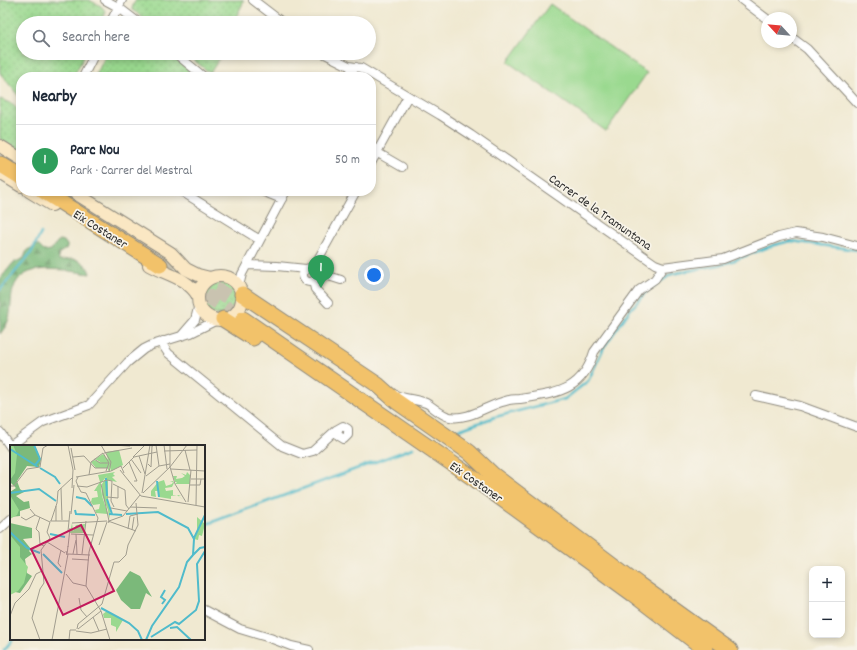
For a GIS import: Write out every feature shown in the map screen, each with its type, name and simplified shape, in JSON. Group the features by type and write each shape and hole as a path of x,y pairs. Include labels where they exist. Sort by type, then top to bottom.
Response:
{"highway":[{"path":"0,155 16,165"},
{"path":"0,164 16,174"},
{"name":"Eix Costaner","path":"52,196 162,261 64,196"},
{"path":"241,293 378,386 396,401 469,452 492,474 730,650"},
{"name":"Eix Costaner","path":"241,293 492,474"},
{"name":"Eix Costaner","path":"241,293 476,480 706,650"},
{"path":"220,320 236,326 311,377 339,392 460,475 476,480"},
{"path":"666,619 700,650"}],"main road":[{"path":"0,146 16,156"},
{"path":"0,173 16,183"},
{"path":"37,196 156,269 177,278 195,290 205,314 220,320 232,316 236,312 241,304 241,293 220,276 210,278 198,275 186,269 171,254 80,196"},
{"path":"198,300 200,287 210,278"}],"street":[{"path":"105,0 120,3 132,16"},
{"path":"253,0 274,16"},
{"path":"742,0 761,14"},
{"path":"114,16 120,3"},
{"path":"797,42 807,49 857,103"},
{"path":"86,72 92,60"},
{"path":"183,60 198,72"},
{"name":"Carrer de la Tramuntana","path":"337,60 349,66 361,68 368,72"},
{"path":"351,72 356,67"},
{"name":"Carrer de la Tramuntana","path":"376,77 478,140 655,264 663,266"},
{"path":"376,148 408,96"},
{"path":"376,152 402,167"},
{"path":"189,196 260,240"},
{"path":"274,196 282,199"},
{"path":"241,293 247,265 284,196"},
{"path":"292,267 308,282 353,196"},
{"path":"378,386 398,396 426,403 441,414 450,417 464,417 502,401 552,394 569,387 581,378 592,361 594,352 639,290 655,279 663,266 723,259 779,237 796,233 823,237 857,246"},
{"path":"247,265 292,267 341,280"},
{"path":"314,272 315,289 328,303"},
{"path":"182,336 194,320 198,300"},
{"path":"14,445 43,422 89,405 118,372 138,353 152,345 192,333 220,320"},
{"path":"163,341 164,347 168,352 282,446 302,454 312,451 336,430"},
{"path":"756,396 800,406 857,427"},
{"path":"0,432 10,446"},
{"path":"0,529 10,520"},
{"path":"205,611 240,630 270,638 290,648 310,650"}],"green space":[{"path":"0,0 89,0 101,6 106,12 104,16 16,16 16,60 82,60 76,72 16,72 16,93 0,73"},
{"path":"136,0 244,1 236,16 140,16 132,9"},
{"path":"550,4 647,73 606,131 508,62"},
{"path":"104,60 177,60 192,72 98,72"},
{"path":"194,60 218,60 211,72"},
{"path":"0,99 12,104 16,108 16,148 0,139"},
{"path":"60,240 64,241 67,248 58,254 59,260 78,260 86,266 90,274 46,269 25,274 18,280 13,290 11,309 7,324 0,334 0,279 13,263 24,258 27,250 38,245 44,251 51,250"},
{"path":"216,281 222,281 226,282 233,288 236,298 235,305 229,312 222,315 216,315 212,314 205,308 202,301 202,295 203,291 209,284"}],"waterway":[{"path":"0,290 31,253 41,233"},
{"path":"453,432 495,417 565,399 588,381 604,347 630,310 649,289 672,274 724,264 774,245 791,241 857,250"},
{"path":"205,525 413,448"},
{"path":"4,650 12,640"}],"tunnel":[{"path":"164,257 188,272"},
{"path":"186,282 243,319"},
{"path":"215,289 247,308"}],"place":[{"name":"Parc Nou","path":"321,288"}]}
